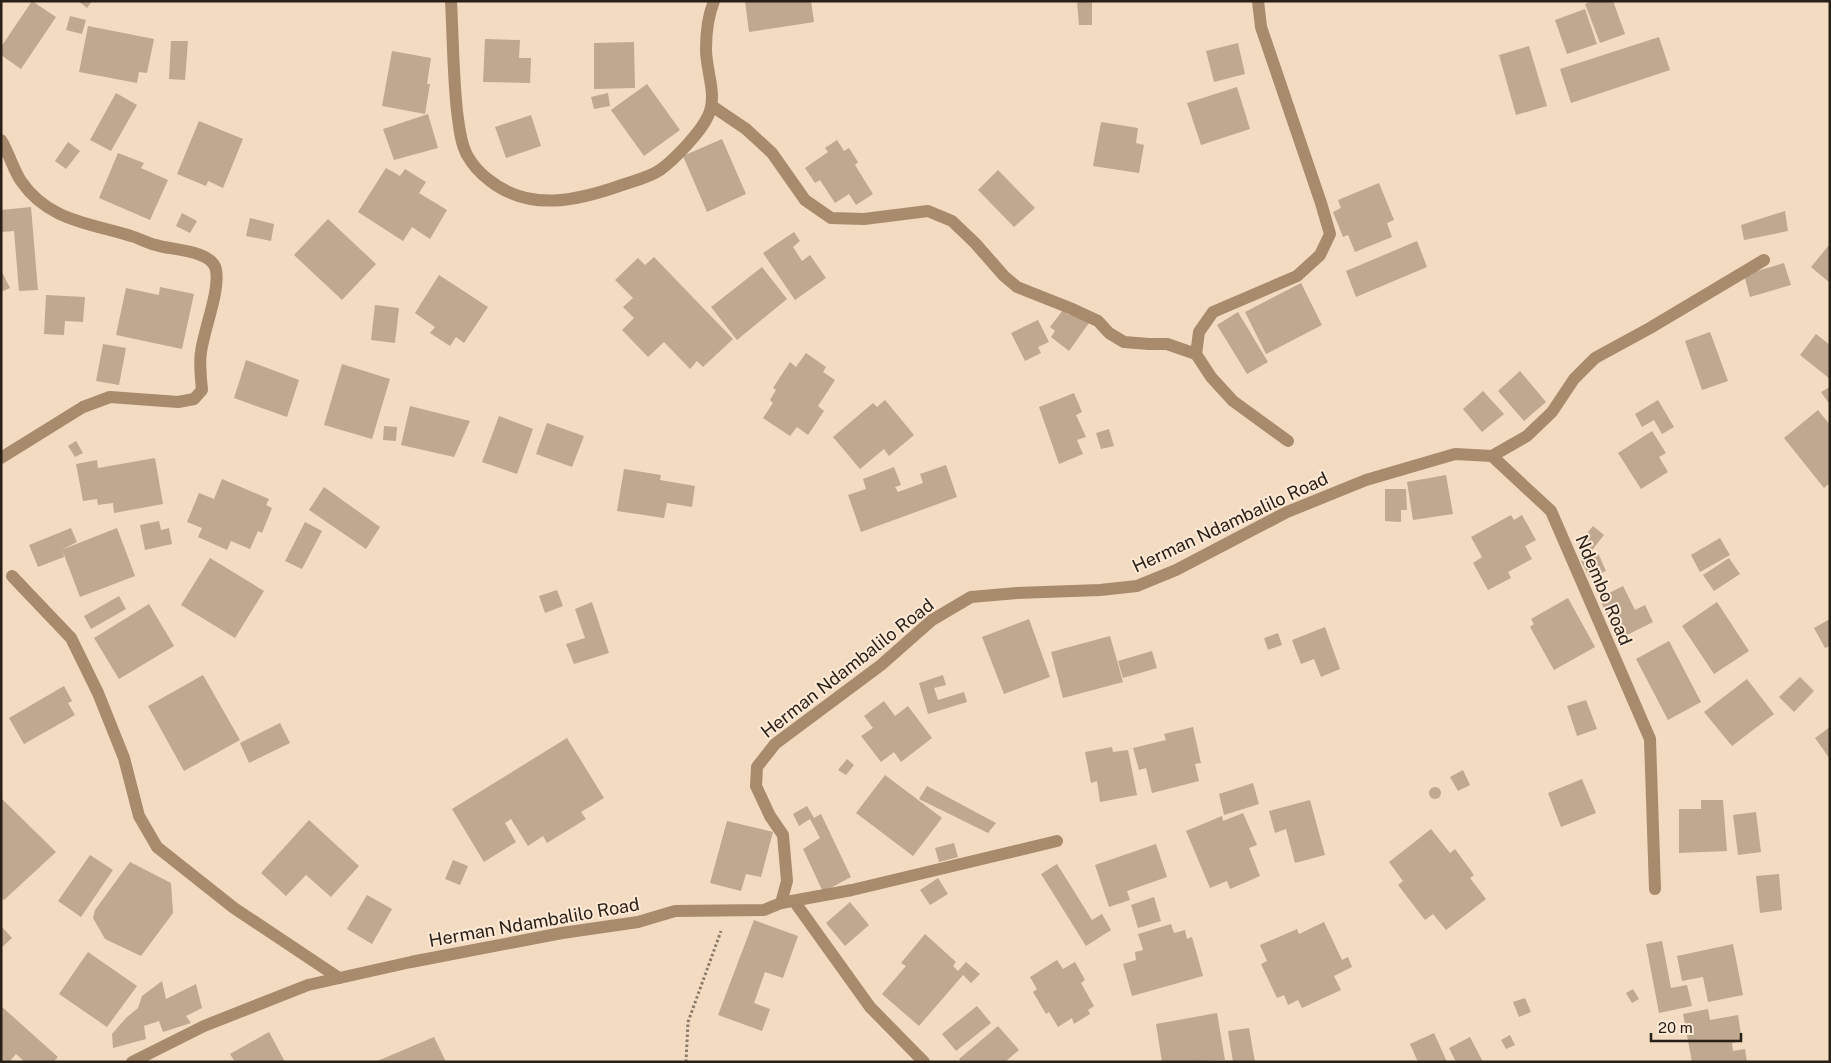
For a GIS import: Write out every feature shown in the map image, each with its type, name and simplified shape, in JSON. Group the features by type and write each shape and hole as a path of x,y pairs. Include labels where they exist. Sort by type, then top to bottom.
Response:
{"street":[{"path":"451,1 454,80 460,132 466,154 483,175 503,191 531,200 565,200 592,196 660,170 684,148 707,118 712,106 706,50 708,22 714,1"},
{"path":"1196,354 1199,332 1212,312 1297,276 1320,255 1330,234 1261,27 1258,1"},
{"path":"712,106 746,129 772,153 806,200 831,218 864,219 928,211 952,221 975,243 1004,276 1017,287 1098,321 1110,333 1124,342 1167,344 1196,354 1211,377 1233,401 1288,441"},
{"path":"1,140 20,180 50,210 96,228 131,236 156,246 195,253 210,260 216,268 216,280 201,353 202,390 194,399 178,402 110,397 83,408 1,458"},
{"path":"1492,456 1527,436 1552,412 1574,379 1595,358 1650,328 1764,260"},
{"name":"Herman Ndambalilo Road","path":"132,1062 204,1026 308,985 430,958 562,933 638,922 675,911 764,910 781,903 788,880 783,835 770,816 756,786 757,767 775,744 881,664 932,620 971,597 1017,593 1100,590 1137,586 1176,570 1287,512 1366,480 1455,454 1492,456"},
{"name":"Ndembo Road","path":"1492,456 1551,511 1650,739 1655,889"},
{"path":"12,576 71,638 98,693 124,758 139,816 157,847 234,908 339,978"},
{"path":"781,903 852,890 1057,841"},
{"path":"794,901 870,1007 904,1044 924,1062"}],"path":[{"path":"686,1062 688,1022 728,911"}],"building":[{"path":"32,1 56,17 21,69 1,55 1,47"},
{"path":"78,1 92,1 87,8"},
{"path":"745,1 811,1 814,22 749,32"},
{"path":"1077,1 1092,1 1092,25 1079,25"},
{"path":"1592,1 1613,1 1625,34 1600,43 1585,4"},
{"path":"1585,9 1597,44 1567,54 1555,20"},
{"path":"70,16 86,20 82,34 66,30"},
{"path":"88,26 154,39 147,73 139,72 137,83 79,72"},
{"path":"1659,37 1670,70 1571,103 1560,69"},
{"path":"485,39 520,40 519,58 531,58 530,83 483,82"},
{"path":"171,41 188,41 185,80 169,79"},
{"path":"634,42 635,88 594,89 594,43"},
{"path":"1238,43 1245,74 1214,82 1206,51"},
{"path":"1529,46 1547,106 1516,115 1499,55"},
{"path":"392,51 431,58 427,84 430,84 425,114 382,106"},
{"path":"647,84 680,130 644,156 611,110"},
{"path":"1237,87 1250,129 1201,145 1187,103"},
{"path":"116,93 137,105 111,151 90,140"},
{"path":"608,93 610,106 594,109 591,97"},
{"path":"428,114 438,148 394,160 383,129"},
{"path":"531,115 541,146 506,158 495,127"},
{"path":"199,121 243,139 223,188 208,181 206,186 177,174"},
{"path":"1101,122 1138,128 1136,143 1144,145 1139,173 1093,166"},
{"path":"722,139 746,194 707,212 683,156"},
{"path":"837,140 844,151 849,148 858,162 855,165 873,194 856,205 849,194 835,203 820,180 815,183 805,168 828,152 825,148"},
{"path":"68,142 80,151 66,169 55,161"},
{"path":"118,153 144,163 141,168 168,180 150,220 99,198"},
{"path":"386,168 400,176 405,169 426,182 419,193 447,210 430,239 412,227 403,241 358,212"},
{"path":"998,170 1035,208 1014,227 978,190"},
{"path":"1379,183 1394,220 1387,223 1392,237 1355,252 1348,235 1343,237 1333,212 1341,208 1338,200"},
{"path":"31,207 38,290 19,291 14,231 1,232 1,210"},
{"path":"1785,211 1788,231 1744,240 1741,225"},
{"path":"182,213 197,221 190,233 176,226"},
{"path":"250,218 274,224 271,241 246,236"},
{"path":"328,219 376,264 342,300 294,255"},
{"path":"794,232 800,241 793,247 802,261 810,255 826,278 795,300 763,253"},
{"path":"1417,241 1427,267 1356,297 1346,271"},
{"path":"1830,244 1830,283 1811,267"},
{"path":"654,257 733,339 703,367 697,361 690,369 664,342 648,357 622,330 634,318 623,307 633,298 615,280 638,258 645,265"},
{"path":"1784,263 1791,285 1750,297 1744,275"},
{"path":"762,267 787,299 737,340 711,307"},
{"path":"1,270 10,288 1,292"},
{"path":"439,275 488,307 464,343 456,337 450,346 430,333 435,327 415,313"},
{"path":"1301,283 1322,325 1266,354 1245,312"},
{"path":"160,287 194,294 182,349 116,335 126,288 159,295"},
{"path":"46,295 85,297 83,322 65,321 64,335 44,334"},
{"path":"375,305 399,308 395,343 371,340"},
{"path":"1063,310 1069,315 1072,310 1089,323 1069,351 1051,337 1055,331 1050,327"},
{"path":"1238,312 1268,362 1247,374 1217,325"},
{"path":"1038,320 1049,342 1038,347 1041,353 1025,361 1011,333"},
{"path":"1710,332 1728,381 1702,390 1685,341"},
{"path":"1816,334 1830,345 1830,379 1800,355"},
{"path":"103,344 126,348 119,385 96,381"},
{"path":"806,353 826,367 823,372 835,380 818,406 824,411 808,435 797,427 790,436 763,418 773,403 770,400 776,390 773,388 790,362 796,367"},
{"path":"246,360 299,380 287,417 234,398"},
{"path":"342,364 390,379 372,439 324,425"},
{"path":"1520,371 1546,402 1524,421 1498,391"},
{"path":"1830,387 1830,405 1821,392"},
{"path":"1483,391 1504,414 1482,432 1463,409"},
{"path":"1074,393 1082,412 1076,415 1086,437 1077,440 1083,454 1059,464 1039,407"},
{"path":"885,400 914,435 889,456 884,449 860,469 833,437 873,403 877,407"},
{"path":"1658,400 1674,427 1662,434 1654,420 1642,427 1635,414"},
{"path":"410,406 470,421 454,457 401,445"},
{"path":"1818,410 1830,425 1830,483 1824,488 1784,438"},
{"path":"499,416 533,429 517,474 482,462"},
{"path":"547,423 584,436 572,467 536,454"},
{"path":"384,426 397,427 396,441 383,440"},
{"path":"1109,429 1114,446 1101,449 1096,433"},
{"path":"1652,431 1666,453 1659,457 1668,472 1641,489 1618,453"},
{"path":"76,441 83,453 75,457 68,446"},
{"path":"155,458 163,504 114,513 113,503 98,505 97,499 83,501 76,464 97,460 98,468"},
{"path":"946,465 957,497 861,532 848,495 866,489 863,479 894,467 901,485 895,487 898,492 923,483 920,474"},
{"path":"624,469 661,475 660,480 695,486 692,507 667,503 664,518 617,511"},
{"path":"1446,475 1453,514 1413,520 1407,482"},
{"path":"222,479 269,499 266,505 272,508 262,533 258,531 250,549 231,541 227,550 198,537 202,528 187,522 199,493 214,499"},
{"path":"324,487 380,527 366,549 309,510"},
{"path":"1385,489 1406,489 1407,510 1401,510 1401,522 1385,521"},
{"path":"1511,515 1514,520 1522,515 1536,540 1525,546 1532,559 1508,572 1511,578 1488,590 1473,563 1482,557 1471,537"},
{"path":"159,521 161,530 169,528 172,544 145,550 140,525"},
{"path":"305,522 322,531 302,569 285,561"},
{"path":"1593,526 1604,535 1589,554 1578,544"},
{"path":"71,528 77,542 61,550 117,528 135,576 80,597 63,552 64,557 38,567 29,545"},
{"path":"1720,538 1730,555 1700,572 1691,555"},
{"path":"1598,553 1606,571 1590,578 1581,561"},
{"path":"210,558 264,591 235,638 181,605"},
{"path":"1729,558 1740,574 1714,591 1703,575"},
{"path":"1623,586 1635,610 1645,605 1653,622 1619,639 1599,598"},
{"path":"557,590 563,606 545,613 539,596"},
{"path":"119,596 126,609 91,629 84,616"},
{"path":"1568,598 1595,647 1554,670 1530,627 1534,624 1531,619"},
{"path":"592,602 609,653 574,664 566,644 585,638 575,609"},
{"path":"1717,602 1749,651 1714,674 1682,626"},
{"path":"149,604 174,646 119,679 94,638"},
{"path":"1029,619 1050,677 1004,694 982,637"},
{"path":"1830,619 1830,646 1825,648 1814,628"},
{"path":"1325,627 1340,669 1321,677 1314,659 1301,664 1292,640"},
{"path":"1278,633 1282,645 1268,650 1264,638"},
{"path":"1110,636 1123,682 1063,698 1051,652"},
{"path":"1669,641 1701,702 1668,720 1636,659"},
{"path":"1152,651 1157,668 1123,678 1118,661"},
{"path":"203,675 240,740 184,771 148,706"},
{"path":"943,675 946,685 934,688 938,700 964,692 967,702 928,714 919,683"},
{"path":"1800,677 1814,691 1794,712 1779,697"},
{"path":"1747,679 1774,714 1732,746 1704,712"},
{"path":"64,686 72,701 68,703 75,715 24,744 9,718"},
{"path":"1586,700 1597,729 1577,736 1567,706"},
{"path":"884,701 895,716 908,706 932,738 901,762 894,752 881,762 861,736 873,728 864,716"},
{"path":"280,723 290,743 249,763 240,743"},
{"path":"1193,727 1201,763 1195,764 1199,781 1152,793 1146,768 1139,770 1133,748 1166,740 1164,734"},
{"path":"1830,727 1830,759 1815,738"},
{"path":"567,738 604,798 581,812 586,819 547,843 543,836 528,846 511,819 505,823 516,842 484,862 452,809"},
{"path":"1112,747 1113,752 1128,750 1137,795 1100,802 1097,781 1091,783 1085,752"},
{"path":"847,759 854,765 846,775 838,770"},
{"path":"1463,770 1470,785 1458,791 1450,777"},
{"path":"885,775 942,818 913,856 856,813"},
{"path":"1582,779 1596,813 1561,827 1548,793"},
{"path":"1253,783 1259,804 1224,815 1219,794"},
{"path":"927,786 996,823 988,833 919,799"},
{"path":"1433,787 1437,787 1441,793 1437,799 1433,799 1429,795 1429,791"},
{"path":"1,798 56,852 4,900 1,897"},
{"path":"1310,800 1325,855 1295,863 1286,829 1275,833 1269,811"},
{"path":"1701,800 1723,800 1727,851 1679,853 1679,809 1701,809"},
{"path":"807,806 814,818 821,814 851,877 823,892 803,849 820,838 810,819 799,826 793,814"},
{"path":"1756,812 1761,852 1738,855 1733,815"},
{"path":"1243,813 1257,845 1249,848 1260,876 1230,889 1227,881 1210,888 1186,831 1222,816 1223,821"},
{"path":"309,820 359,866 331,897 306,875 286,896 261,873"},
{"path":"727,821 773,832 761,877 746,874 741,891 710,883"},
{"path":"1431,829 1450,853 1455,849 1474,875 1470,878 1486,899 1446,930 1433,914 1425,920 1398,885 1403,881 1389,862"},
{"path":"954,843 958,857 939,862 935,848"},
{"path":"1156,844 1167,877 1127,891 1130,900 1109,907 1095,865"},
{"path":"90,855 113,870 81,917 58,901"},
{"path":"453,860 468,866 460,885 445,879"},
{"path":"130,862 171,883 173,913 141,956 105,939 93,918 95,910"},
{"path":"1057,864 1092,920 1102,914 1111,930 1086,946 1041,874"},
{"path":"1779,874 1782,910 1760,913 1756,876"},
{"path":"938,878 948,894 930,905 920,890"},
{"path":"367,895 392,909 372,944 347,929"},
{"path":"1154,897 1161,921 1138,928 1131,905"},
{"path":"850,902 869,925 845,946 826,923"},
{"path":"754,920 798,936 783,978 765,972 754,1003 770,1009 762,1031 718,1015"},
{"path":"1324,922 1342,960 1348,957 1352,967 1334,976 1341,990 1302,1008 1298,1000 1288,1005 1284,995 1277,998 1261,964 1267,961 1260,945 1297,929 1299,934"},
{"path":"1171,924 1174,933 1185,930 1187,939 1192,937 1203,976 1132,996 1123,964 1136,960 1135,952 1143,950 1138,934"},
{"path":"1,926 12,938 1,948"},
{"path":"925,934 956,962 953,966 958,971 966,962 980,974 971,983 963,975 919,1026 882,994 906,966 901,963"},
{"path":"1662,941 1671,988 1687,985 1692,1006 1659,1013 1646,944"},
{"path":"1733,944 1743,995 1708,1002 1703,977 1682,981 1677,956"},
{"path":"88,952 137,986 107,1027 59,994"},
{"path":"1057,960 1063,969 1075,962 1085,980 1081,983 1094,1006 1088,1010 1090,1014 1074,1024 1072,1018 1058,1027 1049,1012 1046,1014 1033,992 1037,989 1030,977"},
{"path":"162,981 166,999 196,984 202,1008 186,1016 191,1023 163,1032 159,1021 144,1026 146,1039 113,1048 112,1034 138,1008 142,996"},
{"path":"1633,989 1639,999 1632,1003 1626,993"},
{"path":"1525,998 1531,1012 1519,1017 1513,1002"},
{"path":"1,1006 58,1057 53,1062 25,1062 16,1054 9,1062 1,1062"},
{"path":"977,1006 991,1023 956,1051 942,1034"},
{"path":"1708,1009 1710,1020 1738,1015 1742,1041 1732,1043 1733,1051 1745,1049 1747,1062 1692,1062 1683,1014"},
{"path":"1217,1013 1225,1060 1162,1062 1156,1024"},
{"path":"998,1026 1019,1050 1005,1062 961,1062 959,1059"},
{"path":"1249,1028 1255,1062 1233,1062 1228,1031"},
{"path":"269,1032 285,1062 235,1062 230,1054"},
{"path":"1434,1033 1447,1062 1418,1062 1410,1044"},
{"path":"1510,1035 1515,1045 1506,1049 1501,1040"},
{"path":"434,1037 446,1062 375,1062"},
{"path":"1470,1037 1483,1062 1456,1062 1449,1048"}]}
